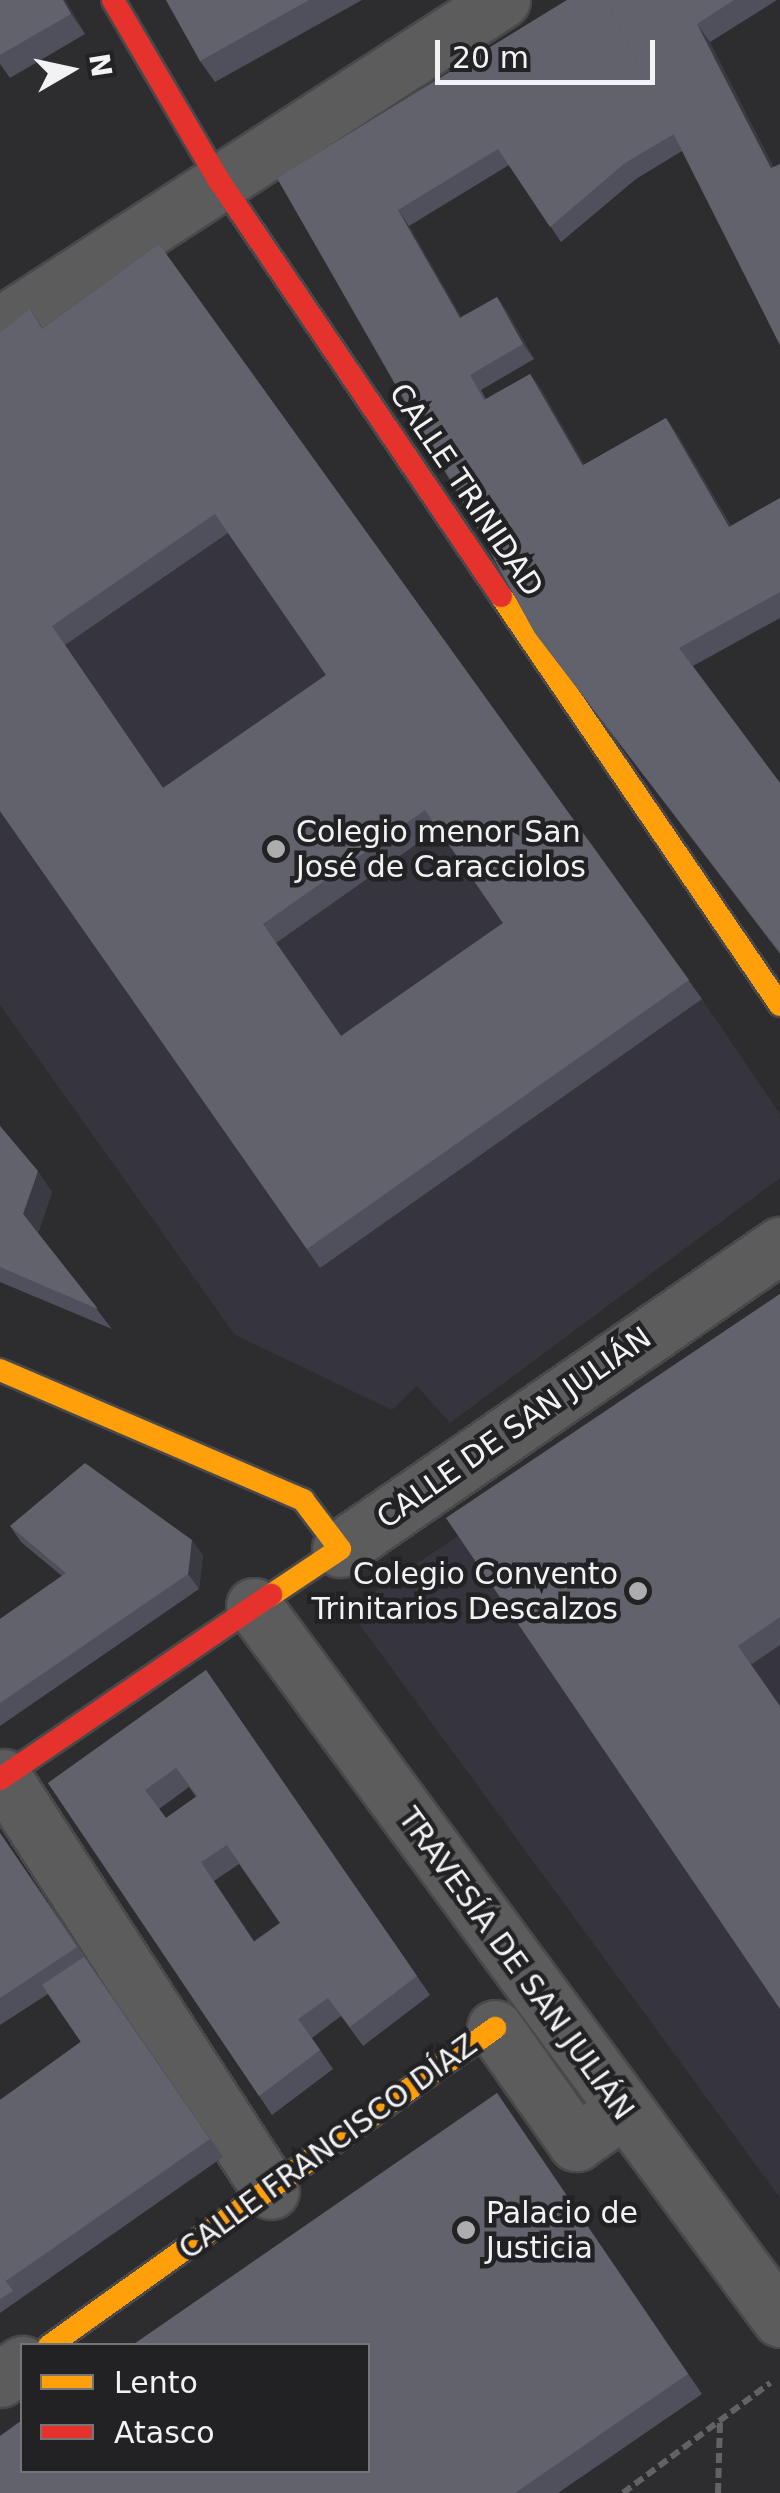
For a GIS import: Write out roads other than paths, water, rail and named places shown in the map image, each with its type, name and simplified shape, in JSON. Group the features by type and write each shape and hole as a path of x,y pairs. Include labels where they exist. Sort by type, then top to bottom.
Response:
{"street":[{"name":"CALLE TRINIDAD","path":"114,0 218,179 780,1006"},
{"path":"0,324 218,179 502,0"},
{"name":"CALLE DE SAN JULIÁN","path":"1,1778 780,1245"},
{"path":"0,1370 303,1500 340,1549"},
{"name":"TRAVESÍA DE SAN JULIÁN","path":"254,1606 622,2110 780,2319"},
{"path":"1,1778 270,2191"},
{"name":"CALLE FRANCISCO DÍAZ","path":"52,2343 495,2028 576,2143 622,2110"}],"place":[{"name":"Colegio menor San José de Caracciolos","path":"276,849"},
{"name":"Colegio Convento Trinitarios Descalzos","path":"638,1591"},
{"name":"Palacio de Justicia","path":"466,2230"}]}
